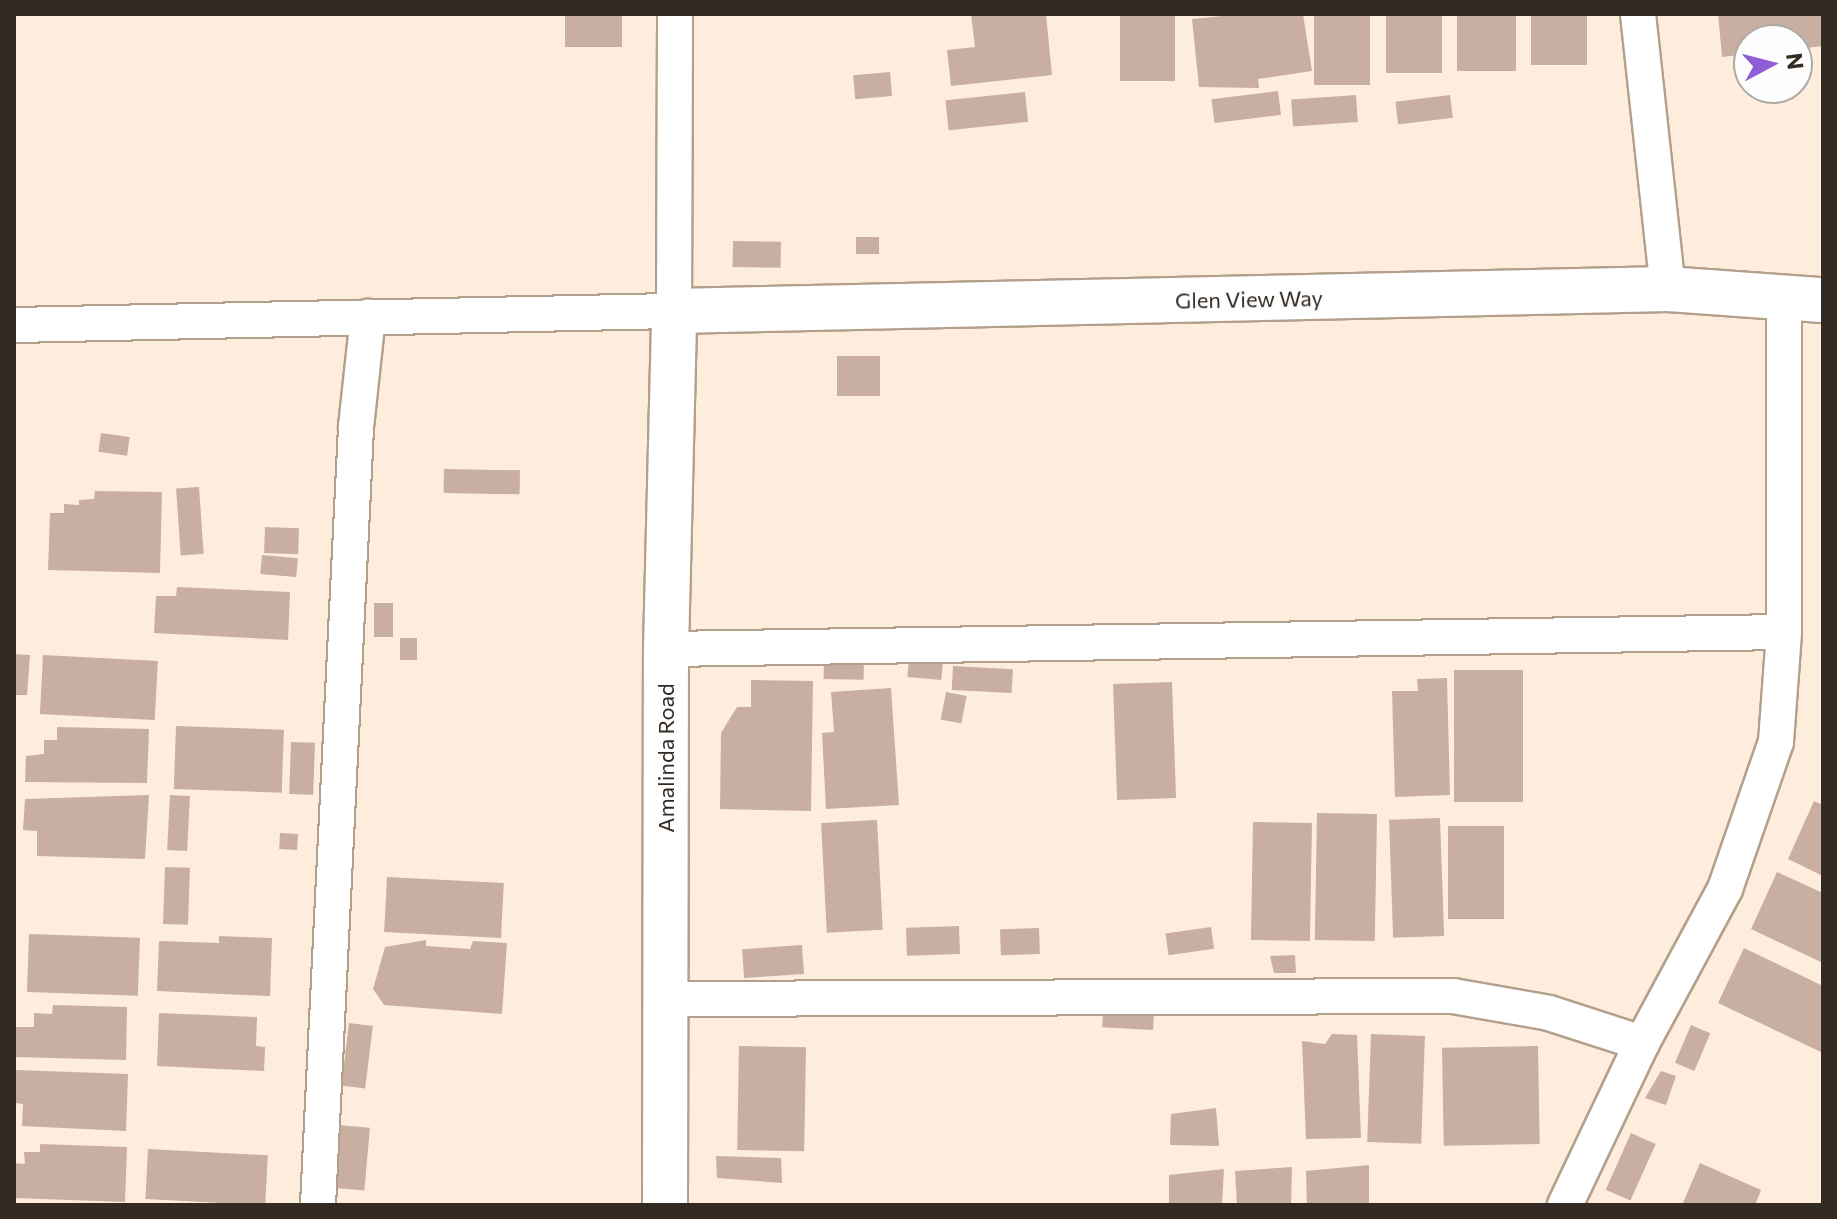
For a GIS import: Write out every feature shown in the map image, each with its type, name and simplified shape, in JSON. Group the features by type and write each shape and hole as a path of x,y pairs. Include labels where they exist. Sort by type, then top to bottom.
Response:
{"street":[{"path":"14,325 674,311 675,14"},
{"path":"1638,14 1668,289"},
{"name":"Glen View Way","path":"674,311 1668,289 1804,299"},
{"path":"1565,1205 1642,1043 1725,889 1776,742 1804,299"},
{"name":"Amalinda Road","path":"665,1205 666,649 674,311"},
{"path":"318,1205 356,427 368,317"},
{"path":"666,649 1784,632"},
{"path":"667,999 1453,996 1549,1013 1642,1043"}],"building":[{"path":"565,14 622,14 622,47 565,47"},
{"path":"971,14 1046,14 1052,75 951,86 947,50 975,47"},
{"path":"1120,14 1175,14 1175,81 1120,81"},
{"path":"1243,14 1303,14 1312,71 1258,79 1259,88 1199,87 1192,19"},
{"path":"1314,14 1370,14 1370,85 1314,85"},
{"path":"1386,14 1442,14 1442,73 1386,73"},
{"path":"1457,14 1516,14 1516,71 1457,71"},
{"path":"1531,14 1587,14 1587,65 1531,65"},
{"path":"1718,14 1823,14 1823,46 1813,47 1813,24 1733,24 1733,56 1722,57"},
{"path":"890,72 892,96 855,99 853,75"},
{"path":"1278,91 1281,115 1214,123 1211,99"},
{"path":"1025,92 1028,122 949,130 945,100"},
{"path":"1356,95 1358,122 1293,126 1291,100"},
{"path":"1450,95 1453,118 1398,125 1395,102"},
{"path":"856,237 879,237 879,254 856,254"},
{"path":"733,241 781,242 781,268 733,267"},
{"path":"837,356 880,356 880,396 837,396"},
{"path":"101,433 130,437 127,456 98,452"},
{"path":"444,469 520,470 520,494 444,493"},
{"path":"199,487 204,554 181,555 176,489"},
{"path":"95,491 162,492 160,573 48,570 50,513 64,513 64,504 79,505 79,500 94,499"},
{"path":"265,527 299,528 298,554 264,553"},
{"path":"262,555 298,558 296,577 260,574"},
{"path":"177,587 290,592 288,640 154,633 156,596 176,596"},
{"path":"374,603 393,603 393,637 374,637"},
{"path":"400,638 417,638 417,660 400,660"},
{"path":"14,654 30,655 27,695 14,695"},
{"path":"43,655 158,661 155,720 40,714"},
{"path":"824,656 864,657 864,680 824,679"},
{"path":"909,659 943,662 941,680 907,677"},
{"path":"953,666 1013,669 1012,693 952,690"},
{"path":"1454,670 1523,670 1523,802 1454,802"},
{"path":"1447,678 1450,795 1395,797 1392,691 1418,691 1417,679"},
{"path":"751,680 813,681 811,811 720,809 721,733 737,707 751,707"},
{"path":"1172,682 1176,798 1117,800 1113,684"},
{"path":"891,688 899,805 826,809 822,733 834,732 831,692"},
{"path":"946,692 967,696 961,723 941,719"},
{"path":"176,726 284,730 282,793 174,789"},
{"path":"57,727 149,729 147,783 25,782 26,756 44,754 44,740 57,740"},
{"path":"291,742 315,743 313,795 289,794"},
{"path":"149,795 145,859 37,856 37,831 23,830 25,799"},
{"path":"170,795 190,796 187,851 167,850"},
{"path":"1814,801 1823,805 1823,876 1788,859"},
{"path":"1317,813 1377,814 1375,941 1315,940"},
{"path":"1440,818 1444,936 1393,938 1389,820"},
{"path":"877,820 883,930 827,933 821,823"},
{"path":"1253,822 1312,823 1310,941 1251,940"},
{"path":"1448,826 1504,826 1504,919 1448,919"},
{"path":"280,833 298,834 297,850 279,849"},
{"path":"165,867 190,868 188,925 163,924"},
{"path":"1777,872 1823,893 1823,963 1751,929"},
{"path":"387,877 504,883 501,938 384,932"},
{"path":"959,926 960,954 907,956 906,928"},
{"path":"1211,927 1214,949 1169,955 1165,933"},
{"path":"1039,928 1040,954 1001,955 1000,929"},
{"path":"29,934 140,938 138,996 27,992"},
{"path":"219,936 272,938 270,996 157,991 159,941 219,943"},
{"path":"426,940 426,946 470,949 473,941 507,943 502,1014 384,1005 373,989 385,947"},
{"path":"802,945 804,974 744,978 742,949"},
{"path":"1744,948 1823,986 1823,1053 1718,1003"},
{"path":"1295,955 1296,973 1274,973 1270,956"},
{"path":"53,1005 127,1007 126,1060 14,1057 14,1027 34,1027 34,1013 52,1014"},
{"path":"1103,1010 1154,1013 1153,1030 1102,1027"},
{"path":"159,1013 257,1017 256,1046 265,1047 264,1071 157,1066"},
{"path":"349,1023 373,1026 365,1088 341,1086"},
{"path":"1691,1025 1710,1033 1694,1071 1675,1063"},
{"path":"1332,1034 1357,1035 1361,1138 1306,1139 1302,1041 1325,1044"},
{"path":"1371,1034 1425,1036 1421,1144 1367,1142"},
{"path":"739,1046 806,1047 804,1151 737,1150"},
{"path":"1538,1046 1540,1144 1444,1146 1442,1048"},
{"path":"16,1070 128,1074 126,1131 22,1126 23,1104 15,1103"},
{"path":"1661,1071 1676,1076 1666,1105 1645,1098"},
{"path":"1216,1108 1219,1146 1170,1145 1171,1114"},
{"path":"338,1125 370,1128 364,1191 333,1188"},
{"path":"1631,1133 1656,1144 1630,1201 1606,1190"},
{"path":"40,1144 127,1147 125,1202 14,1198 14,1163 25,1164 24,1152 40,1152"},
{"path":"148,1149 268,1155 265,1205 145,1199"},
{"path":"716,1156 781,1158 782,1183 717,1178"},
{"path":"1700,1163 1761,1190 1755,1205 1682,1205"},
{"path":"1369,1165 1369,1205 1307,1205 1306,1171"},
{"path":"1292,1167 1291,1205 1237,1205 1235,1171"},
{"path":"1224,1169 1222,1205 1169,1205 1169,1175"}]}
